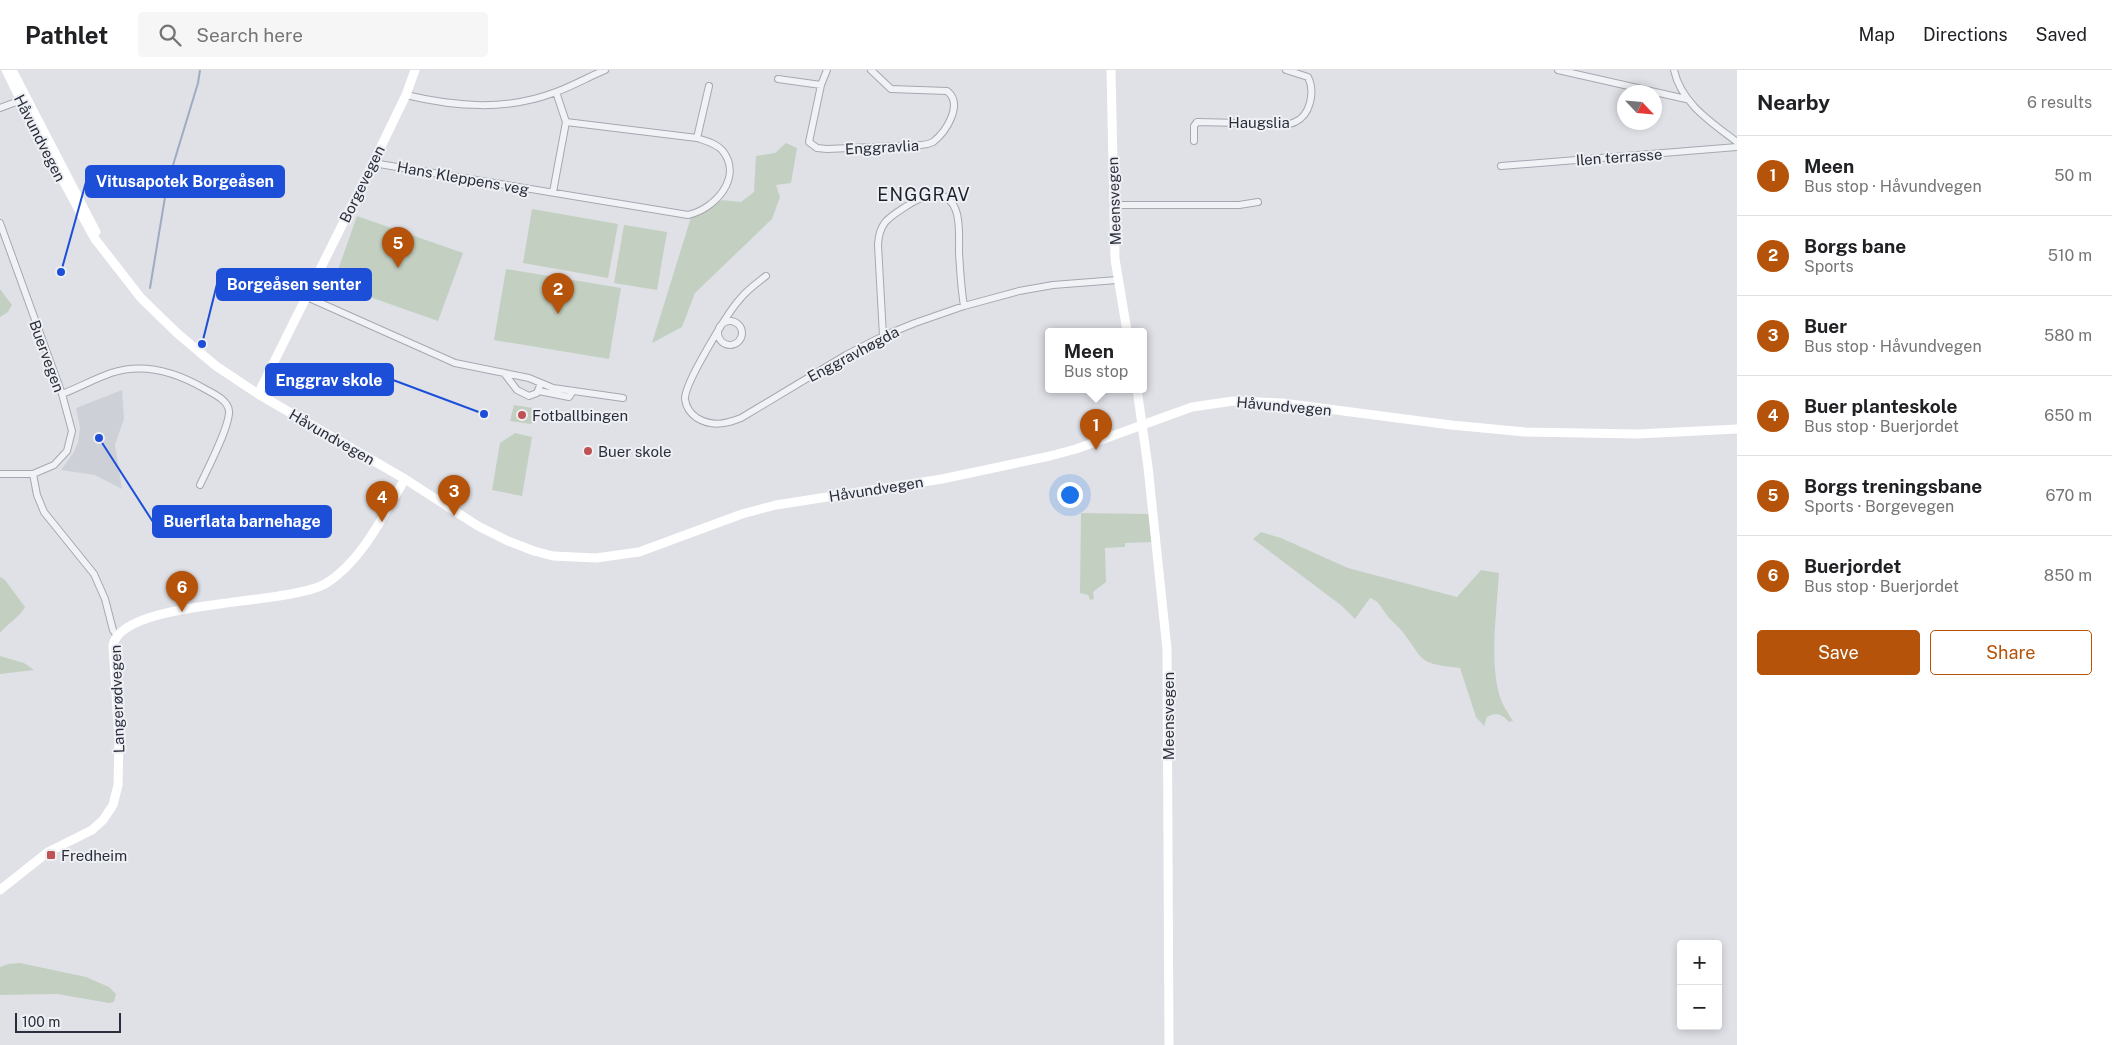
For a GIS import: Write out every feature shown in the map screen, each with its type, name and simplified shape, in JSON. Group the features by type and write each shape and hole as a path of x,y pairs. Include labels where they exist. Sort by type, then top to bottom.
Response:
{"main road":[{"name":"Håvundvegen","path":"6,70 24,99 109,256 141,298 165,323 216,366 258,394 405,479 492,534 518,546 552,556 611,557 651,549 742,514 776,505 991,469 1076,450 1202,405 1246,400 1525,432 1638,434 1737,429"},
{"name":"Håvundvegen","path":"12,70 24,99"},
{"name":"Borgevegen","path":"258,394 406,95 415,70"},
{"name":"Meensvegen","path":"1111,70 1113,205 1117,280 1126,328"},
{"name":"Meensvegen","path":"1138,393 1143,425 1167,649 1169,1045"},
{"path":"117,636 129,626 173,610 289,596 311,590 327,582 345,569 360,551 405,479"},
{"name":"Langerødvegen","path":"0,890 48,852 92,830 103,820 113,805 117,792 119,762 119,730 113,645 117,636"}],"street":[{"path":"406,95 434,102 489,106 519,103 556,92 590,73 605,70"},
{"path":"778,79 821,85 827,70"},
{"name":"Enggravlia","path":"821,85 809,142 817,148 921,146 934,141 951,119 955,105 952,95 946,91 891,89 871,70"},
{"name":"Haugslia","path":"1194,141 1194,126 1197,122 1292,124 1300,119 1310,103 1312,84 1308,77 1286,70"},
{"path":"1558,70 1686,100"},
{"path":"1674,70 1679,88 1686,100 1737,142"},
{"path":"697,138 709,86"},
{"path":"553,192 566,122 556,92"},
{"path":"0,108 24,99"},
{"name":"Hans Kleppens veg","path":"373,163 688,215 698,213 719,198 728,183 729,165 721,149 712,142 697,138 566,122"},
{"name":"Ilen terrasse","path":"1501,166 1737,146"},
{"path":"883,336 878,245 880,230 883,224 894,214 923,196 939,195 948,199 957,213 961,290 964,306"},
{"path":"1113,205 1239,204 1258,202"},
{"name":"Buervegen","path":"0,222 71,422 72,431 69,445 63,457 54,465 33,474"},
{"name":"Enggravhøgda","path":"766,276 740,298 720,327 690,384 685,399 695,417 715,424 726,424 741,418 846,355 883,336 964,306 1031,289 1117,280"},
{"path":"307,297 442,358 471,367 529,378 552,388 623,398"},
{"path":"62,394 112,373 138,368 178,374 219,397 227,405 229,415 200,486"},
{"path":"504,374 512,385 525,395 533,396 539,391 541,383"},
{"path":"539,391 547,391 566,397 571,396 573,391"},
{"path":"0,474 33,474"},
{"name":"Langerødvegen","path":"33,474 37,495 44,512 94,574 105,599 112,630 117,636"}],"shaded area":[{"path":"122,390 124,419 115,445 122,489 95,475 61,470 74,452 78,442 80,428 76,408"}],"green space":[{"path":"786,143 797,148 791,183 776,185 780,197 772,219 695,293 682,327 652,343 692,214 711,208 722,200 741,202 754,192 756,156 775,153"},
{"path":"532,209 618,224 608,278 523,263"},
{"path":"357,216 463,253 438,321 333,284"},
{"path":"624,225 667,232 657,290 614,283"},
{"path":"506,269 621,288 609,359 494,340"},
{"path":"0,289 12,305 8,312 0,317"},
{"name":"Fotballbingen","path":"514,405 533,408 533,422 531,424 510,421"},
{"path":"515,433 532,437 522,496 492,490 500,443"},
{"path":"1081,513 1150,514 1153,542 1125,543 1125,547 1105,548 1106,582 1093,592 1094,599 1090,600 1088,595 1080,593"},
{"path":"1261,532 1281,538 1348,568 1457,597 1481,570 1499,573 1494,652 1495,668 1500,697 1513,721 1509,722 1504,717 1496,714 1487,717 1484,726 1476,717 1460,668 1437,665 1424,660 1402,631 1373,599 1370,598 1355,619 1342,606 1253,539"},
{"path":"0,577 5,580 25,607 0,633"},
{"path":"0,656 24,663 34,670 0,674"},
{"path":"20,963 86,977 109,987 116,994 114,1002 109,1003 57,994 0,995 0,967"}],"waterway":[{"path":"150,288 167,185 198,83 200,70"}],"place":[{"name":"Borgs treningsbane","path":"398,268"},
{"name":"Vitusapotek Borgeåsen","path":"61,272"},
{"name":"Borgs bane","path":"558,314"},
{"name":"Borgeåsen senter","path":"202,344"},
{"name":"Enggrav skole","path":"484,414"},
{"name":"Fotballbingen","path":"522,415"},
{"name":"Buerflata barnehage","path":"99,438"},
{"name":"Meen","path":"1096,450"},
{"name":"Buer skole","path":"588,451"},
{"name":"Buer","path":"454,516"},
{"name":"Buer planteskole","path":"382,522"},
{"name":"Buerjordet","path":"182,612"},
{"name":"Fredheim","path":"51,855"}],"district":[{"name":"ENGGRAV","path":"924,194"}]}
